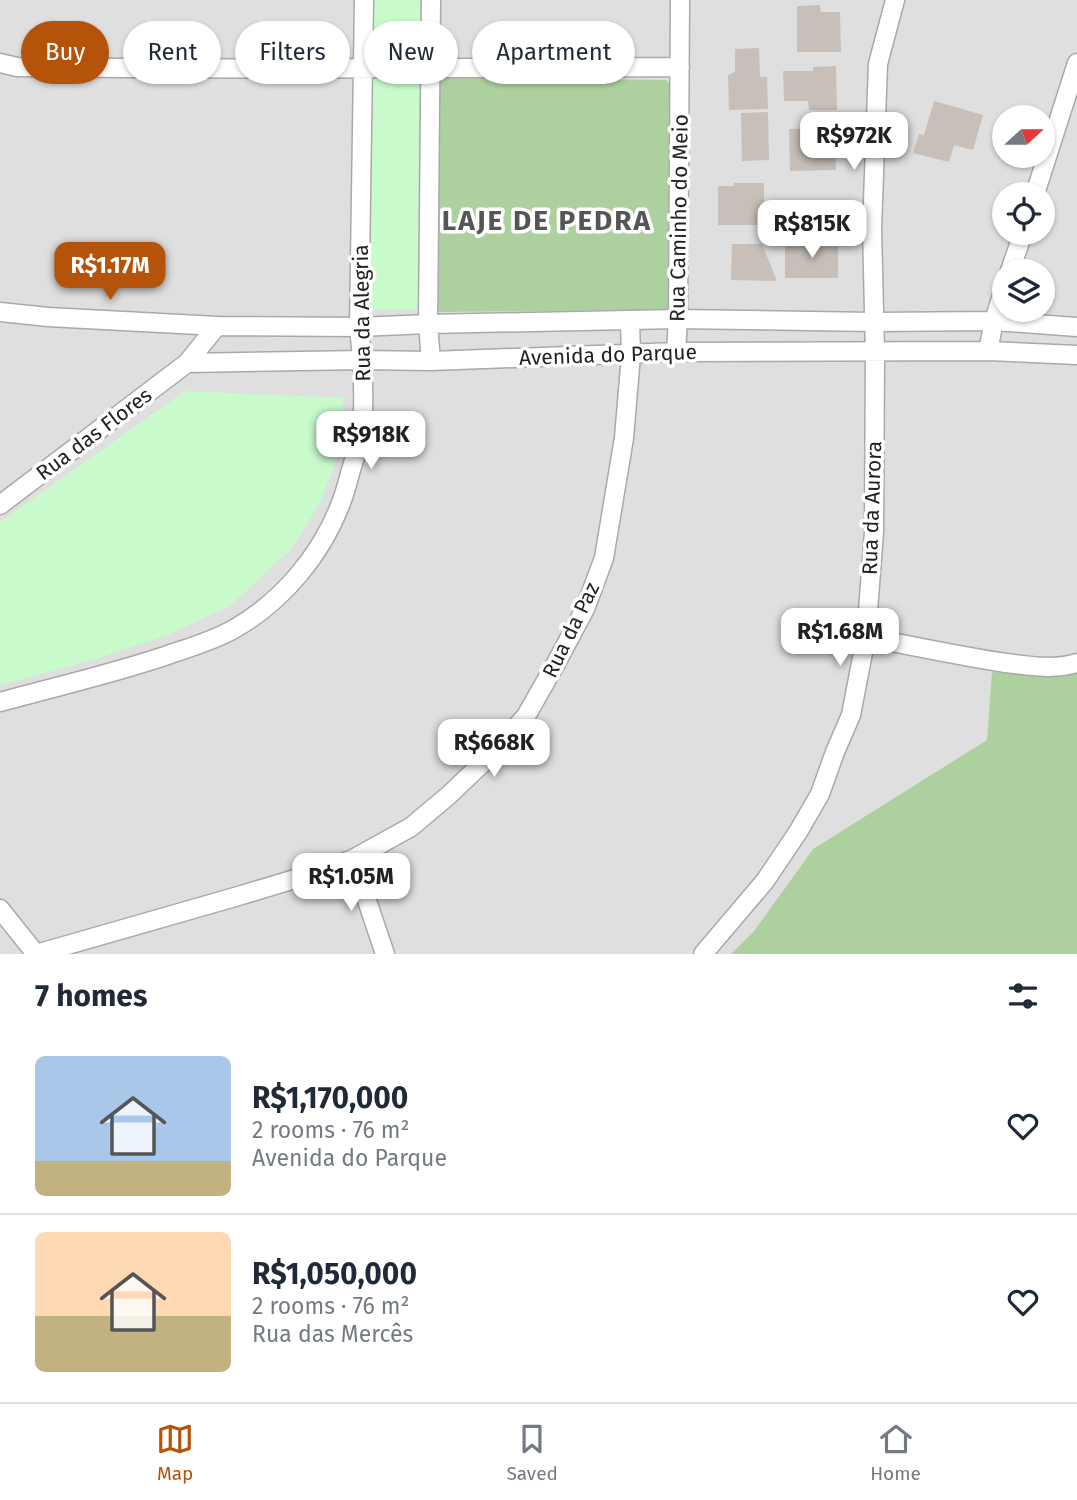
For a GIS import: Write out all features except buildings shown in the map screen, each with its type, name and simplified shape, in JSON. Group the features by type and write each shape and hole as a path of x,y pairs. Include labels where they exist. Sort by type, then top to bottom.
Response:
{"street":[{"name":"Rua da Alegria","path":"364,0 364,21"},
{"path":"431,0 431,21"},
{"name":"Rua Caminho do Meio","path":"676,352 680,0"},
{"name":"Rua da Aurora","path":"702,954 765,881 798,832 820,794 851,715 866,637 874,531 875,352 872,229 878,64 895,0"},
{"path":"0,62 18,67 364,69"},
{"path":"1039,182 1077,63"},
{"path":"458,68 680,67"},
{"name":"Rua da Alegria","path":"0,702 125,669 196,646 233,630 274,600 311,560 342,502 363,414 359,327 364,69"},
{"path":"430,84 428,324 431,361"},
{"name":"Avenida do Parque","path":"0,312 218,326 359,327 678,319 992,321"},
{"name":"Rua da Paz","path":"36,954 315,873 352,859 411,827 449,796 490,756 526,716 585,609 604,558 624,438 631,355 630,321"},
{"path":"988,351 994,322"},
{"name":"Avenida do Parque","path":"1008,322 1077,327"},
{"path":"187,363 218,326"},
{"name":"Avenida do Parque","path":"187,363 431,361 676,352 988,351 1077,355"},
{"name":"Rua das Flores","path":"0,505 187,363"},
{"path":"866,637 977,659 1024,665 1062,667 1077,663"},
{"path":"352,859 385,954"},
{"path":"0,909 36,954"}],"shaded area":[{"path":"0,0 1077,0 1077,674 1059,675 988,740 813,849 754,931 731,954 0,954"}],"green space":[{"path":"373,0 420,0 420,21 373,21"},
{"path":"458,77 472,77 472,84 635,84 635,80 666,80 671,85 670,306 665,310 439,312 435,304 437,84 458,84"},
{"path":"373,84 419,84 418,310 368,310"},
{"path":"185,391 343,398 343,442 320,503 292,548 230,606 168,635 93,660 0,685 0,522"},
{"path":"992,672 1077,674 1077,954 731,954 754,931 813,849 987,740"}],"district":[{"name":"LAJE DE PEDRA","path":"547,220"}]}
